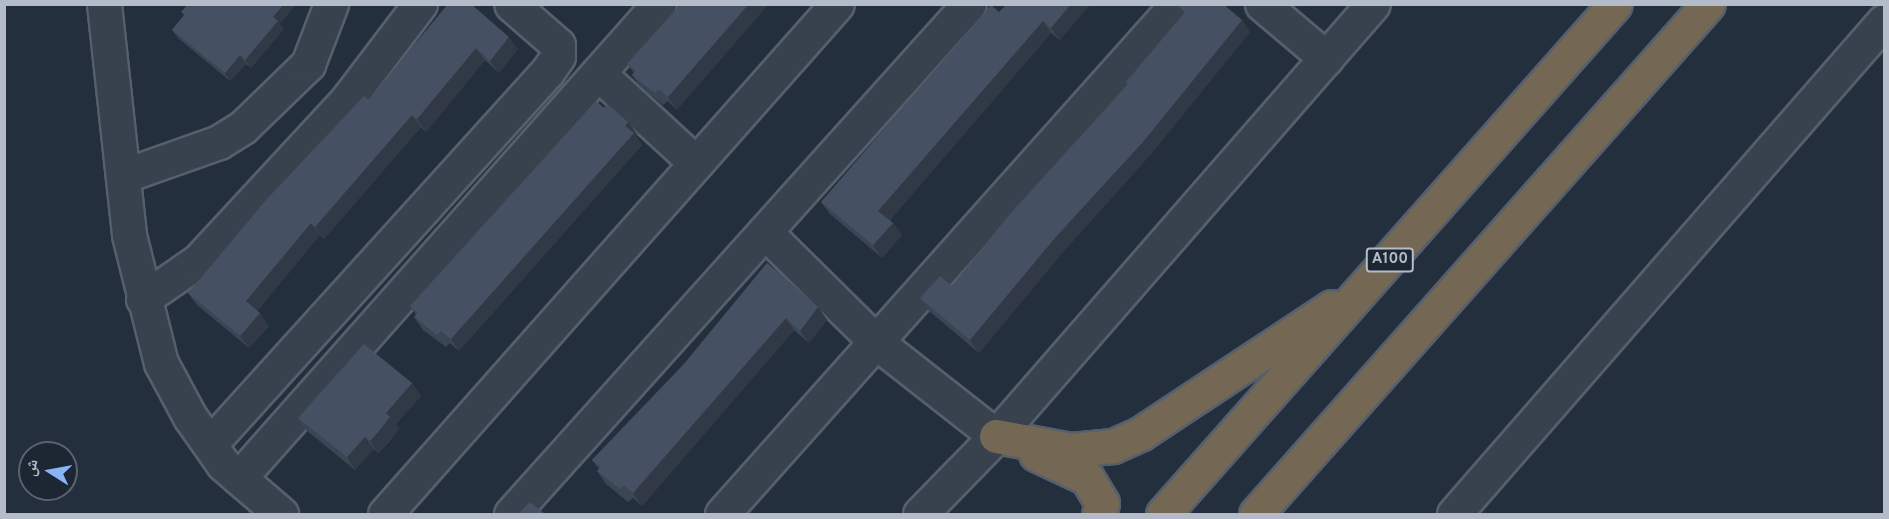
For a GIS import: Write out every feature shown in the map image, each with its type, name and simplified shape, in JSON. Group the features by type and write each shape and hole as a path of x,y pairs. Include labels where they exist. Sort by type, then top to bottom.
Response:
{"highway":[{"name":"A100","path":"1163,514 1615,4"},
{"path":"1256,514 1708,4"},
{"path":"996,436 1071,450 1113,446 1140,434 1373,279"},
{"path":"996,436 1088,478 1102,503 1100,514"}],"street":[{"path":"104,4 129,235 143,299 161,363 210,444 239,478 281,514"},
{"path":"123,176 219,142 243,127 308,64 331,4"},
{"path":"143,299 198,261 347,100 420,4"},
{"path":"210,444 547,72 558,56 558,45 511,4"},
{"path":"239,478 659,4"},
{"path":"386,514 837,4"},
{"path":"512,514 969,4"},
{"path":"722,514 1177,4"},
{"path":"1262,4 1326,58"},
{"path":"921,514 996,436 1372,4"},
{"path":"1454,514 1884,21"},
{"path":"598,73 696,163"},
{"path":"765,232 876,342 996,436"}],"building":[{"path":"188,4 284,4 273,17 278,21 245,60 240,55 225,73 172,30 185,14 181,12"},
{"path":"448,4 471,4 509,37 490,61 476,48 417,119 412,115 315,227 311,223 246,301 260,313 240,336 188,293 267,199 364,96 369,100"},
{"path":"681,4 749,4 668,97 659,89 655,93 638,80 632,75 636,70 627,64"},
{"path":"1007,4 1071,4 1051,28 1043,21 878,211 893,223 873,245 821,202 991,5 999,12"},
{"path":"1181,4 1223,4 1242,20 1143,142 1054,239 970,340 920,298 940,276 952,286 1009,215 1128,84 1126,82 1185,12 1180,7"},
{"path":"596,101 604,108 607,104 628,122 625,126 634,133 451,339 441,331 437,335 414,317 418,313 410,306"},
{"path":"767,263 818,307 800,331 786,318 633,493 624,485 620,489 597,471 601,467 592,460 684,364"},
{"path":"364,344 412,383 386,413 390,417 379,431 370,441 365,437 347,457 298,418"},
{"path":"530,502 545,514 518,514"}]}
